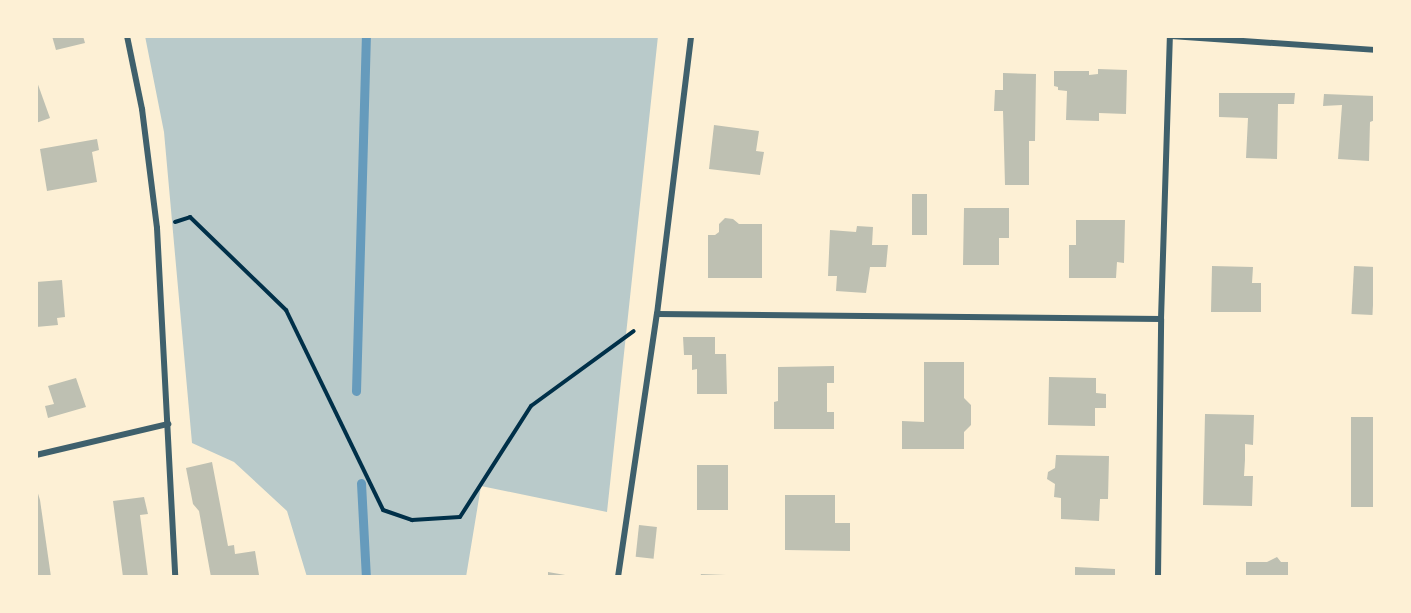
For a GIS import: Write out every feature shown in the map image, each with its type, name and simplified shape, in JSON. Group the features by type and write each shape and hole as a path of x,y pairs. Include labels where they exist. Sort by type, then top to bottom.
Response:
{"street":[{"path":"127,36 142,109 157,228 175,577"},
{"path":"618,577 657,314 691,36"},
{"path":"1158,577 1161,319 1171,36 1375,50"},
{"path":"657,314 1161,319"},
{"path":"36,455 168,424"}],"path":[{"path":"157,228 190,217 286,310 383,510 412,520 460,517 531,406 657,314"}],"shaded area":[{"path":"145,36 658,36 607,512 481,486 466,577 307,577 287,511 234,462 192,443 164,132"}],"building":[{"path":"52,36 83,36 85,43 56,50"},
{"path":"1098,69 1127,70 1126,114 1099,113 1099,121 1066,120 1067,91 1058,90 1058,87 1054,86 1054,71 1089,71 1089,75 1098,74"},
{"path":"1003,73 1036,74 1035,141 1029,141 1029,185 1005,185 1003,111 994,111 995,90 1003,90"},
{"path":"36,79 50,118 36,123"},
{"path":"1219,93 1295,93 1294,104 1278,104 1277,159 1246,158 1248,118 1219,117"},
{"path":"1324,94 1375,96 1375,120 1370,122 1369,161 1338,159 1342,105 1323,106"},
{"path":"714,125 759,131 756,151 764,152 760,175 709,169"},
{"path":"97,139 99,150 92,152 97,182 47,191 40,149"},
{"path":"912,194 927,194 927,235 912,235"},
{"path":"964,208 1009,208 1009,238 999,238 999,265 963,265"},
{"path":"725,218 733,219 739,224 762,224 762,278 708,278 708,235 715,235 719,232 719,224"},
{"path":"1076,220 1125,220 1124,263 1117,262 1116,278 1069,278 1069,245 1076,245"},
{"path":"857,226 873,227 872,245 888,245 886,267 870,267 866,293 836,291 837,276 828,276 830,230 856,232"},
{"path":"1212,266 1253,267 1252,283 1261,283 1261,312 1211,312"},
{"path":"1354,266 1375,267 1372,315 1351,314"},
{"path":"62,280 65,317 57,318 58,325 36,327 36,282"},
{"path":"683,337 715,337 715,354 726,354 727,394 697,394 697,369 692,370 692,355 684,355"},
{"path":"924,362 964,362 964,398 971,405 971,425 964,432 964,449 902,449 902,421 924,422"},
{"path":"834,366 834,383 827,383 827,412 834,412 834,429 774,429 774,402 778,401 778,367"},
{"path":"1049,377 1096,378 1096,393 1106,394 1106,408 1095,408 1095,426 1048,425"},
{"path":"76,378 86,407 48,418 45,406 54,404 48,386"},
{"path":"1205,414 1254,415 1253,445 1245,444 1244,476 1253,476 1252,506 1203,505"},
{"path":"1351,417 1375,417 1375,507 1351,507"},
{"path":"1056,455 1109,456 1108,499 1100,499 1099,521 1061,519 1061,498 1054,497 1055,484 1047,479 1048,472 1055,468"},
{"path":"212,462 228,546 234,545 235,554 255,551 259,575 211,577 199,511 193,504 186,468"},
{"path":"697,465 728,465 728,510 697,510"},
{"path":"36,487 40,500 51,577 36,577"},
{"path":"785,495 835,495 835,523 850,523 850,551 785,550"},
{"path":"144,497 148,514 140,515 148,577 123,577 113,501"},
{"path":"639,525 657,527 654,559 636,557"},
{"path":"1277,557 1281,562 1288,562 1288,577 1246,577 1246,562 1267,562"},
{"path":"1075,567 1115,569 1115,577 1075,577"},
{"path":"548,572 571,576 571,577 548,577"},
{"path":"701,574 726,575 726,577 700,577"}],"waterway":[{"path":"356,391 366,36"},
{"path":"361,483 366,577"}]}
